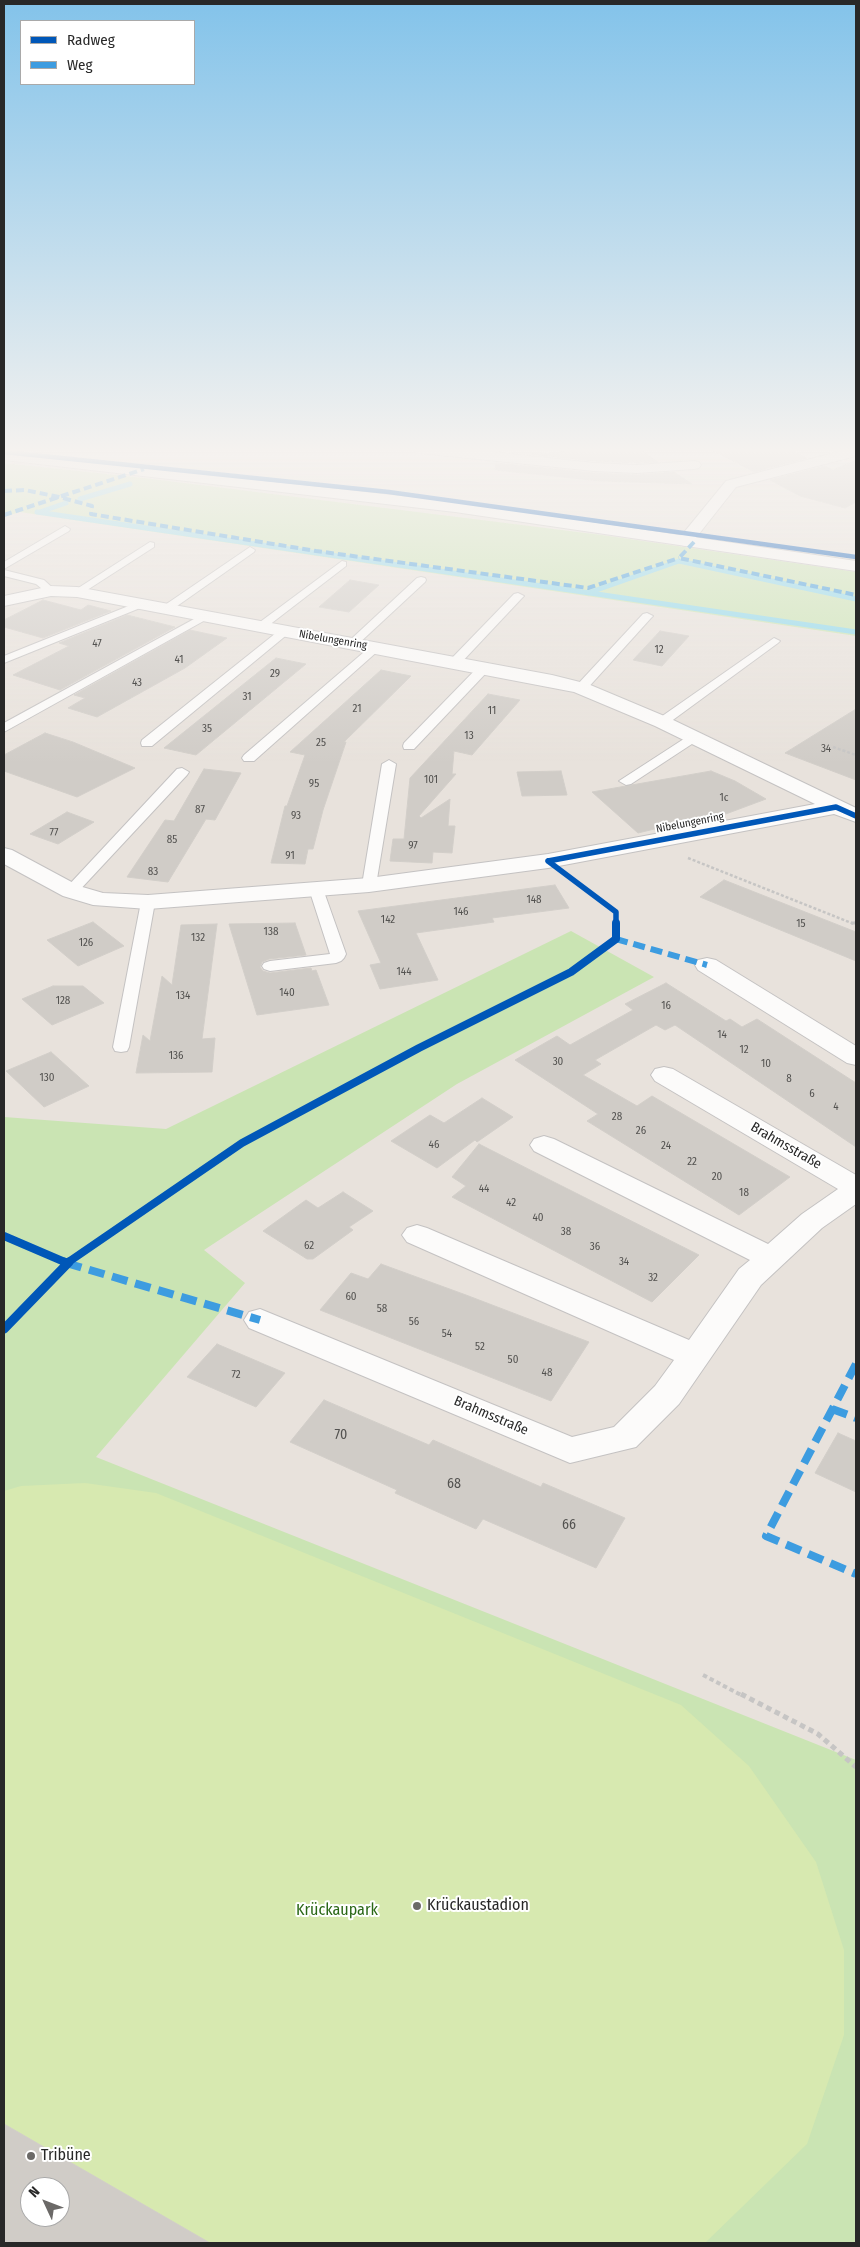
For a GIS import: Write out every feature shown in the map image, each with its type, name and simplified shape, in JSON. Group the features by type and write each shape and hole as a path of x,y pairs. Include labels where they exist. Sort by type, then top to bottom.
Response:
{"street":[{"path":"773,554 856,566"},
{"name":"Nibelungenring","path":"4,601 51,591 76,592 455,662 581,688 662,722 836,807"},
{"path":"836,807 856,816"},
{"name":"Nibelungenring","path":"4,855 71,890 101,900 148,902 369,885 548,861 836,807"},
{"path":"706,965 856,1057"},
{"name":"Brahmsstraße","path":"260,1320 570,1450 624,1438 667,1395 693,1355 750,1277 812,1221 856,1188 664,1075"},
{"path":"544,1144 770,1258"},
{"path":"417,1235 693,1355"}],"lane":[{"path":"4,566 25,554"},
{"path":"76,592 136,554"},
{"path":"166,609 245,554"},
{"path":"260,626 342,564"},
{"path":"4,573 40,582 51,591"},
{"path":"352,644 421,580"},
{"path":"455,662 518,596"},
{"path":"4,660 141,604"},
{"path":"4,728 206,616"},
{"path":"581,688 647,616"},
{"path":"147,743 284,631"},
{"path":"662,722 774,641"},
{"path":"249,758 375,648"},
{"path":"409,746 484,668"},
{"path":"626,782 693,737"},
{"path":"369,885 390,764"},
{"path":"71,890 182,772"},
{"path":"270,966 336,958 338,954 316,889"},
{"path":"121,1047 148,902"}],"path":[{"path":"833,747 856,755"},
{"path":"648,842 854,924 856,922"},
{"path":"703,1675 818,1734 856,1767"}],"green space":[{"path":"302,554 731,554 856,572 856,636"},
{"name":"Krückaustadion","path":"571,931 654,977 457,1084 204,1250 245,1283 96,1457 856,1760 856,2243 4,2243 4,1117 166,1129"},
{"name":"Krückaustadion","path":"85,1483 156,1493 681,1705 749,1766 816,1862 844,1950 844,2035 807,2144 705,2243 4,2243 4,1491 21,1486"}],"building":[{"path":"350,580 379,585 349,612 319,607"},
{"path":"43,600 81,610 88,605 111,611 43,638 4,627 4,620"},
{"path":"127,615 175,627 60,690 13,675 69,646 59,643"},
{"path":"190,630 227,638 185,668 97,717 68,708 85,698 74,695"},
{"path":"660,631 689,636 662,666 633,660"},
{"path":"276,658 306,664 196,755 164,748"},
{"path":"381,670 411,676 344,742 346,742 323,810 313,849 308,849 305,864 271,863 285,806 287,806 305,755 290,752"},
{"path":"488,694 520,700 472,755 454,751 452,774 456,774 419,816 421,818 450,799 448,826 455,826 452,853 433,852 432,863 390,861 393,839 404,839 410,778"},
{"path":"856,709 856,780 785,753"},
{"path":"45,733 73,742 135,768 77,797 4,771 4,755"},
{"path":"204,769 241,773 215,820 206,819 168,882 127,877 165,820 174,821"},
{"path":"561,771 567,795 522,796 517,772"},
{"path":"711,771 735,781 766,799 715,818 711,815 638,833 592,792"},
{"path":"67,812 94,822 58,844 30,834"},
{"path":"724,880 856,932 856,961 700,897"},
{"path":"555,885 569,908 492,918 494,922 416,933 438,980 380,989 370,965 381,963 358,911"},
{"path":"93,922 124,946 78,966 47,940"},
{"path":"295,923 306,955 269,959 262,962 260,967 263,971 270,973 311,968 312,971 316,970 329,1005 257,1015 229,924"},
{"path":"217,924 202,1039 215,1038 212,1072 136,1073 143,1035 150,1041 162,976 172,985 181,925"},
{"path":"666,983 726,1021 730,1019 742,1027 757,1019 856,1083 856,1147 675,1025 665,1030 656,1025 595,1060 601,1064 583,1075 637,1106 652,1096 790,1177 739,1215 587,1121 598,1114 515,1060 557,1036 570,1045 633,1010 625,1004"},
{"path":"53,986 83,986 104,1003 52,1025 22,999"},
{"path":"51,1052 89,1086 44,1107 6,1071"},
{"path":"482,1098 513,1117 477,1142 475,1140 437,1168 391,1141 430,1115 444,1123"},
{"path":"479,1144 699,1255 652,1302 452,1197 466,1186 452,1177"},
{"path":"343,1192 373,1211 349,1227 353,1230 313,1259 307,1259 263,1231 306,1200 318,1208"},
{"path":"381,1264 589,1342 551,1401 320,1310 351,1273 368,1279"},
{"path":"217,1344 285,1373 256,1407 187,1377"},
{"path":"324,1400 429,1445 433,1440 541,1487 543,1483 625,1518 596,1568 483,1519 476,1529 395,1493 397,1490 290,1442"},
{"path":"838,1433 856,1441 856,1492 815,1473"},
{"name":"Tribüne","path":"4,2124 210,2243 4,2243"}],"waterway":[{"path":"323,554 589,593"},
{"path":"589,593 679,561 856,599"},
{"path":"589,593 856,632"}],"marked path":[{"path":"337,554 588,588 679,558"},
{"path":"683,554 679,558 856,595"},
{"path":"616,939 707,965"},
{"path":"66,1263 260,1320"},
{"path":"856,1364 766,1536 856,1574"},
{"path":"832,1409 856,1418"}],"cycle path":[{"path":"833,554 856,557"},
{"path":"548,861 836,807 856,816"},
{"path":"4,1329 67,1263 242,1143 419,1048 571,972 616,939 616,912 548,861"},
{"path":"4,1236 67,1263"}],"place":[{"name":"Krückaustadion","path":"417,1906"},
{"name":"Tribüne","path":"31,2156"}],"park label":[{"name":"Krückaupark","path":"337,1911"}]}
